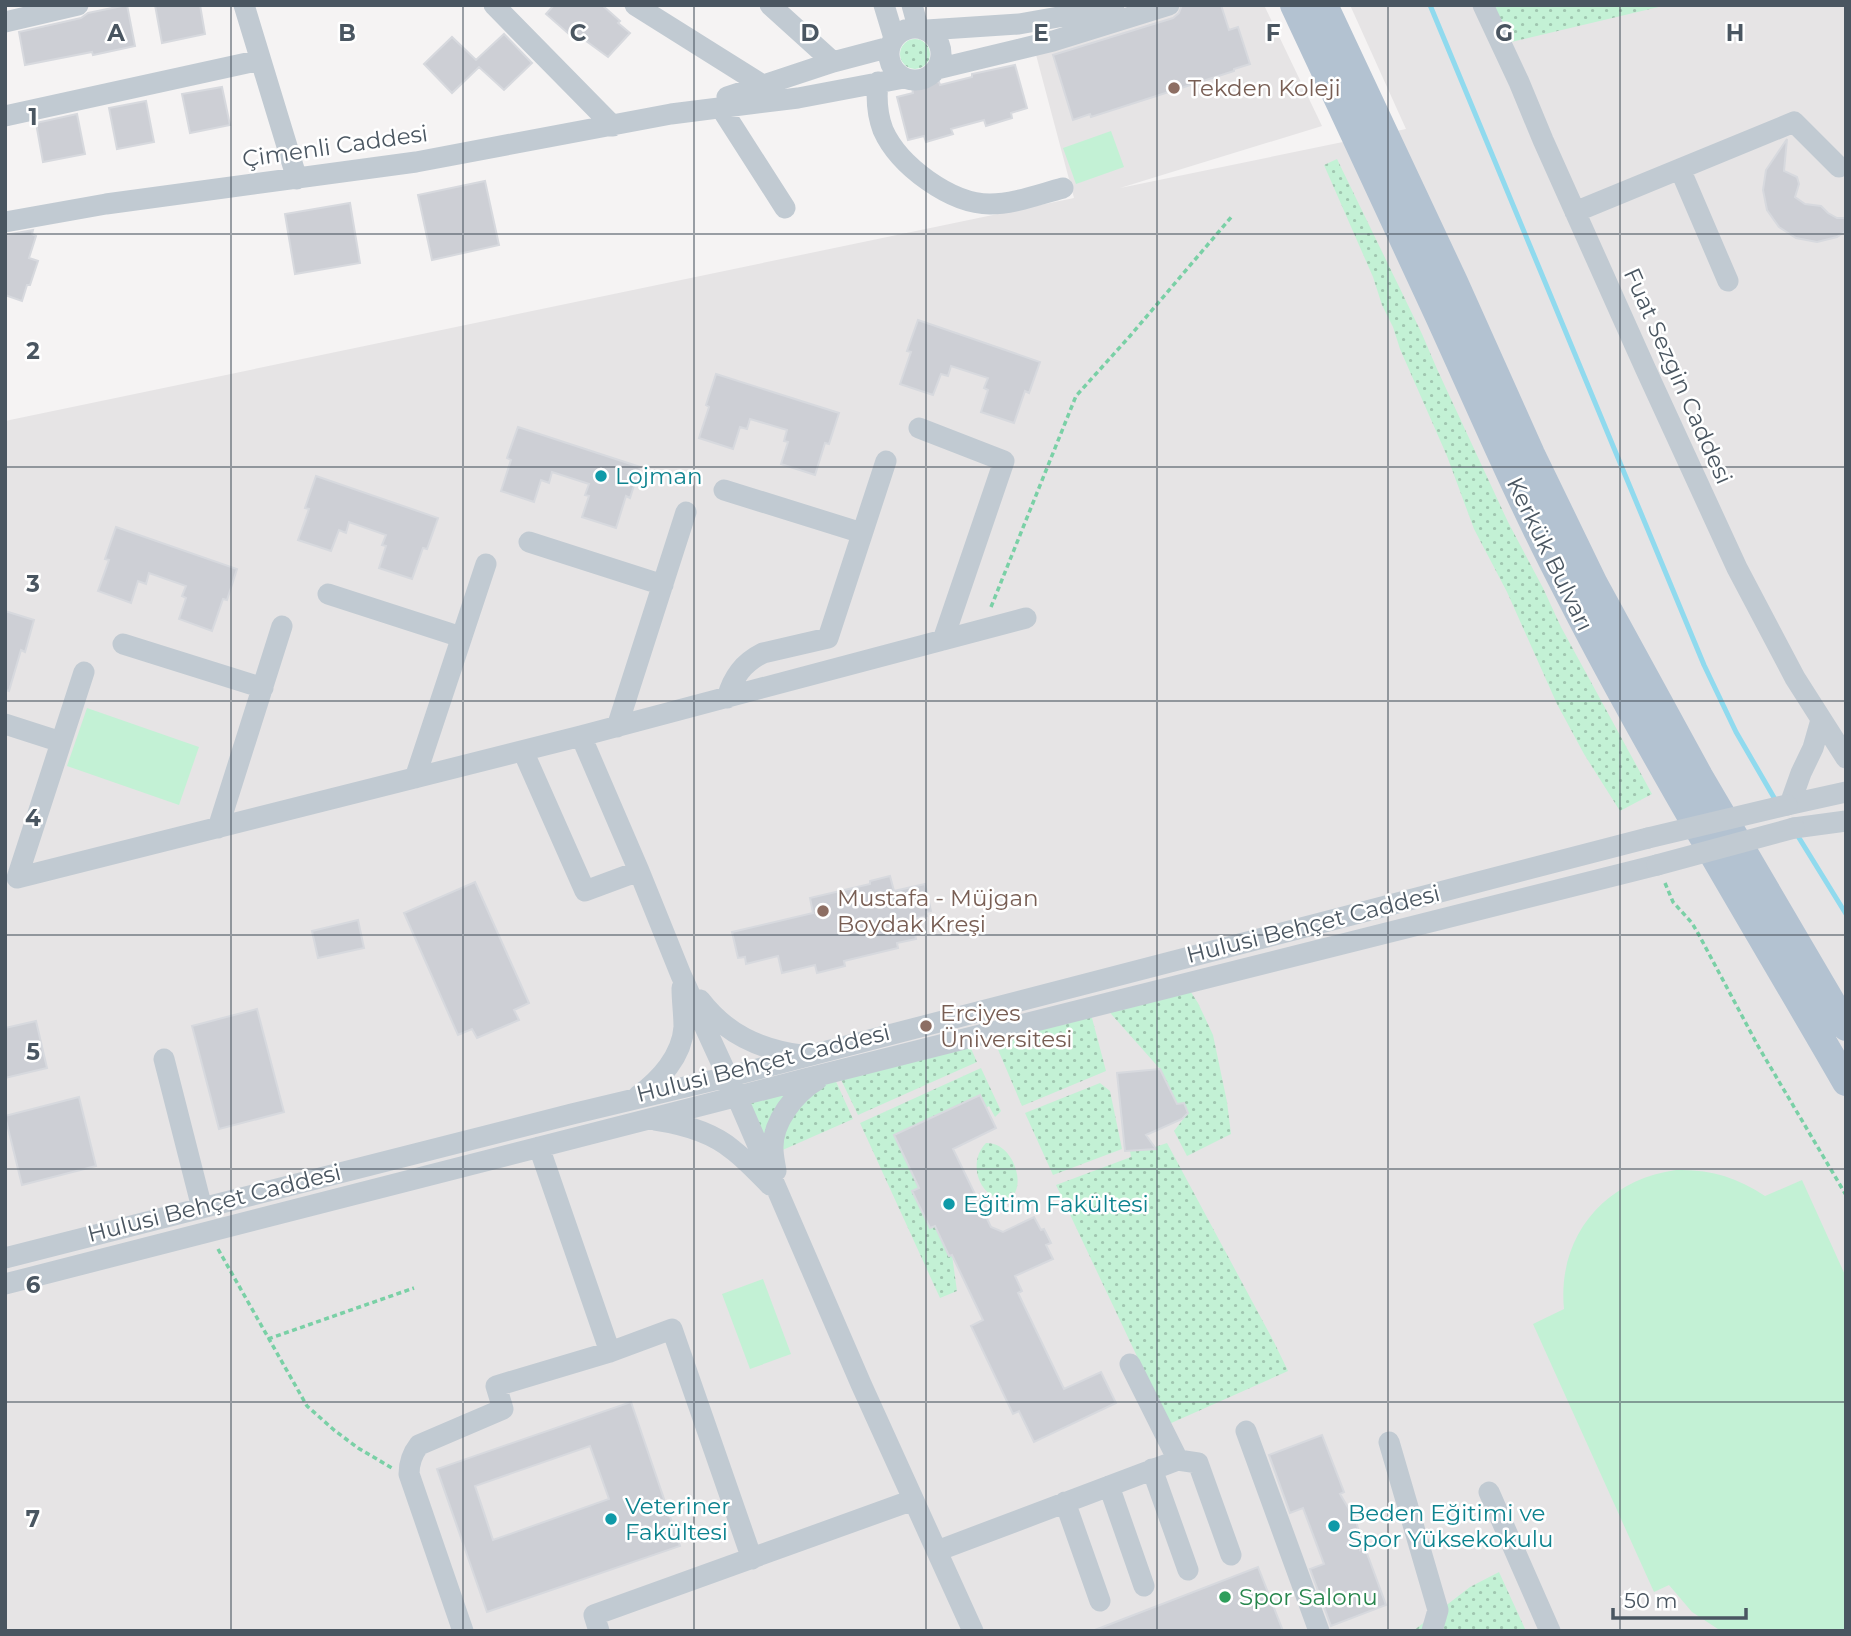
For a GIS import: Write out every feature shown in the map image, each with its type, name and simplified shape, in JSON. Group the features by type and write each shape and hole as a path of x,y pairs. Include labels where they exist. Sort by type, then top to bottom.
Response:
{"main road":[{"name":"Kerkük Bulvarı","path":"1294,5 1415,262 1517,489 1565,587 1656,757 1846,1082"},
{"name":"Kerkük Bulvarı","path":"1325,5 1531,454 1594,583 1699,776 1846,1027"}],"street":[{"path":"5,22 78,5"},
{"path":"244,5 297,179"},
{"path":"494,5 613,126"},
{"path":"635,5 764,86"},
{"path":"770,5 833,62"},
{"path":"884,5 892,42 889,56 891,65 904,78 912,80 922,79 937,69 942,51 934,35 922,29 912,5"},
{"path":"892,42 900,32 908,28 1019,24 1114,5"},
{"path":"937,69 1053,41 1169,5"},
{"name":"Fuat Sezgin Caddesi","path":"1483,5 1737,568 1795,678 1846,758"},
{"name":"Çimenli Caddesi","path":"671,114 764,86 892,42"},
{"path":"5,116 260,60"},
{"name":"Çimenli Caddesi","path":"5,222 106,204 441,158 671,114 798,98 904,78"},
{"path":"878,82 877,108 889,141 908,164 952,195 975,203 1001,204 1063,188"},
{"path":"721,108 785,208"},
{"path":"1575,212 1794,122 1839,167"},
{"path":"1680,169 1728,281"},
{"path":"919,428 1004,461 943,640"},
{"path":"727,698 741,668 755,657 828,638 886,461"},
{"path":"724,489 862,533"},
{"path":"617,727 686,512"},
{"path":"529,542 663,585"},
{"path":"415,778 486,564"},
{"path":"328,594 461,637"},
{"path":"84,671 17,878 617,727 1026,618"},
{"path":"218,828 282,626"},
{"path":"123,644 263,688"},
{"path":"1789,805 1813,748 1821,720"},
{"path":"5,724 61,742"},
{"path":"581,736 681,975 971,1630"},
{"path":"523,751 585,891 639,871"},
{"name":"Hulusi Behçet Caddesi","path":"5,1258 727,1077 1648,838 1846,792"},
{"name":"Hulusi Behçet Caddesi","path":"5,1284 1794,828 1846,821"},
{"path":"681,975 712,1016 731,1031 761,1045 806,1055"},
{"path":"633,1099 664,1073 678,1051 684,1028 681,975"},
{"path":"164,1059 202,1208"},
{"path":"779,1194 772,1147 779,1124 785,1112 802,1092 827,1074"},
{"path":"650,1119 680,1125 726,1144 779,1194"},
{"path":"539,1147 610,1352"},
{"path":"463,1631 409,1474 411,1458 418,1445 503,1409 496,1386 610,1352 672,1329 752,1559"},
{"path":"1129,1364 1178,1460"},
{"path":"1246,1431 1319,1631"},
{"path":"1389,1441 1438,1610 1432,1631"},
{"path":"937,1551 1178,1460 1198,1462 1231,1555"},
{"path":"1152,1469 1188,1570"},
{"path":"1109,1486 1144,1586"},
{"path":"1489,1492 1550,1631"},
{"path":"596,1630 594,1615 914,1500"},
{"path":"1065,1502 1100,1601"}],"path":[{"path":"982,630 1076,397 1233,215"},
{"path":"1657,865 1673,902 1692,923 1758,1046 1846,1195"},
{"path":"208,1232 307,1406 370,1456 409,1474"},
{"path":"268,1339 414,1288"}],"shaded area":[{"name":"Erciyes Üniversitesi","path":"1178,5 1264,5 1322,126 1120,188 1406,129 1350,5 1846,5 1846,1631 5,1631 5,421 1074,198 1035,51"}],"green space":[{"path":"1493,5 1667,5 1511,42"},
{"path":"915,39 925,44 930,54 925,64 915,69 905,64 900,54 905,44"},
{"path":"1111,131 1124,167 1076,184 1063,148"},
{"path":"1337,159 1422,334 1508,522 1561,627 1652,794 1620,811 1584,754 1557,704 1507,592 1474,529 1447,456 1324,165"},
{"path":"87,708 199,747 179,805 67,766"},
{"path":"1181,977 1198,1003 1213,1035 1231,1134 1187,1156 1174,1131 1188,1113 1184,1103 1177,1104 1160,1069 1097,998"},
{"path":"1087,999 1106,1071 1022,1106 988,1026"},
{"path":"964,1033 977,1062 858,1115 834,1065"},
{"path":"829,1066 853,1119 769,1156 751,1115 751,1099"},
{"path":"981,1068 1001,1111 995,1117 979,1095 894,1135 919,1188 913,1191 930,1228 935,1226 949,1256 952,1255 957,1291 940,1298 860,1123"},
{"path":"1100,1083 1110,1091 1122,1149 1053,1175 1025,1113"},
{"path":"986,1143 1004,1150 1015,1168 1017,1187 1007,1200 990,1194 977,1173 978,1157"},
{"path":"1167,1143 1288,1371 1169,1424 1056,1185 1131,1157 1130,1151"},
{"path":"1676,1170 1700,1171 1722,1176 1765,1196 1802,1180 1846,1277 1844,1631 1721,1631 1692,1612 1669,1585 1654,1592 1533,1324 1564,1309 1568,1258 1577,1236 1590,1216 1607,1199 1627,1186 1650,1176"},
{"path":"763,1279 791,1354 750,1369 722,1294"},
{"path":"1499,1572 1526,1631 1413,1631 1470,1587"}],"building":[{"path":"127,5 135,46 25,65 19,32"},
{"path":"155,5 200,5 205,34 162,43"},
{"path":"554,5 602,5 630,33 608,57 582,38 578,42 546,14"},
{"path":"1182,5 1221,5 1229,30 1238,27 1250,64 1091,117 1090,114 1073,120 1053,55 1173,18"},
{"path":"504,34 532,63 504,90 479,67 452,93 424,64 452,37 476,60"},
{"path":"1015,65 1027,108 1011,113 1012,118 986,126 984,120 951,129 953,134 926,142 924,136 908,140 897,97 913,93 914,86 932,81 939,82 940,85 972,77 972,74"},
{"path":"222,87 230,125 190,133 182,94"},
{"path":"146,101 154,142 117,149 109,108"},
{"path":"77,114 85,154 43,162 36,123"},
{"path":"1787,139 1784,171 1797,177 1799,184 1795,197 1805,204 1821,206 1837,218 1846,218 1846,231 1837,237 1817,242 1796,238 1779,227 1767,210 1763,190 1766,170"},
{"path":"485,181 499,245 432,260 418,195"},
{"path":"350,203 360,263 295,274 285,214"},
{"path":"33,230 32,234 36,236 29,258 38,261 22,301 5,295 5,235"},
{"path":"918,320 1040,362 1029,393 1025,391 1014,423 981,412 988,390 984,388 988,378 951,366 948,376 941,374 933,395 900,384 911,352 907,351"},
{"name":"Lojman","path":"716,374 839,413 829,444 825,443 815,475 781,464 788,442 784,441 787,430 750,419 747,429 740,427 733,449 699,438"},
{"name":"Lojman","path":"518,427 640,467 630,498 626,496 616,528 582,517 589,496 585,495 589,484 552,472 549,483 541,480 534,502 501,491 511,460 507,458"},
{"path":"316,476 438,518 412,579 379,568 386,546 382,545 386,535 349,522 346,533 339,530 331,551 298,540 309,509 305,508"},
{"path":"116,527 237,569 227,600 223,599 212,631 179,619 186,598 182,596 186,586 149,573 146,584 138,581 131,603 98,591 109,560 105,559"},
{"path":"5,611 34,620 25,652 21,650 9,691 5,690"},
{"path":"890,876 894,891 925,884 931,911 926,912 927,916 912,919 916,939 897,943 898,948 844,961 845,966 817,973 815,965 782,973 778,956 746,964 745,957 738,958 732,932 813,913 810,898 870,884 870,881"},
{"path":"475,882 529,1003 514,1010 519,1020 477,1038 472,1029 458,1035 404,913"},
{"path":"358,920 364,948 318,958 312,931"},
{"path":"257,1009 284,1112 219,1129 192,1026"},
{"path":"36,1021 47,1068 5,1078 5,1028"},
{"path":"1160,1069 1177,1104 1184,1103 1188,1113 1182,1119 1146,1135 1156,1149 1125,1151 1117,1073"},
{"path":"980,1095 996,1128 953,1149 991,1227 1003,1232 1034,1217 1051,1243 1046,1245 1053,1259 1015,1276 1022,1291 1018,1293 1064,1389 1101,1372 1116,1403 1034,1442 1019,1411 1013,1414 971,1326 983,1320 952,1255 949,1256 935,1226 930,1228 912,1191 919,1188 894,1135"},
{"path":"79,1097 96,1166 22,1185 5,1116"},
{"name":"Veteriner Fakültesi","path":"631,1402 680,1546 487,1612 437,1469","holes":["590,1446 609,1499 493,1540 475,1486"]},
{"name":"Beden Eğitimi ve Spor Yüksekokulu","path":"1322,1435 1344,1492 1340,1494 1356,1521 1360,1550 1365,1548 1386,1605 1331,1626 1310,1569 1324,1564 1303,1508 1290,1513 1269,1455"},
{"name":"Spor Salonu","path":"1258,1567 1283,1631 1095,1630"}],"waterway":[{"path":"1430,5 1704,665 1736,732 1776,801"},
{"path":"1796,833 1846,914"}],"place":[{"name":"Tekden Koleji","path":"1174,88"},
{"name":"Lojman","path":"601,476"},
{"name":"Mustafa - Müjgan Boydak Kreşi","path":"823,911"},
{"name":"Erciyes Üniversitesi","path":"926,1026"},
{"name":"Eğitim Fakültesi","path":"949,1204"},
{"name":"Veteriner Fakültesi","path":"611,1519"},
{"name":"Beden Eğitimi ve Spor Yüksekokulu","path":"1334,1526"},
{"name":"Spor Salonu","path":"1225,1597"}]}
